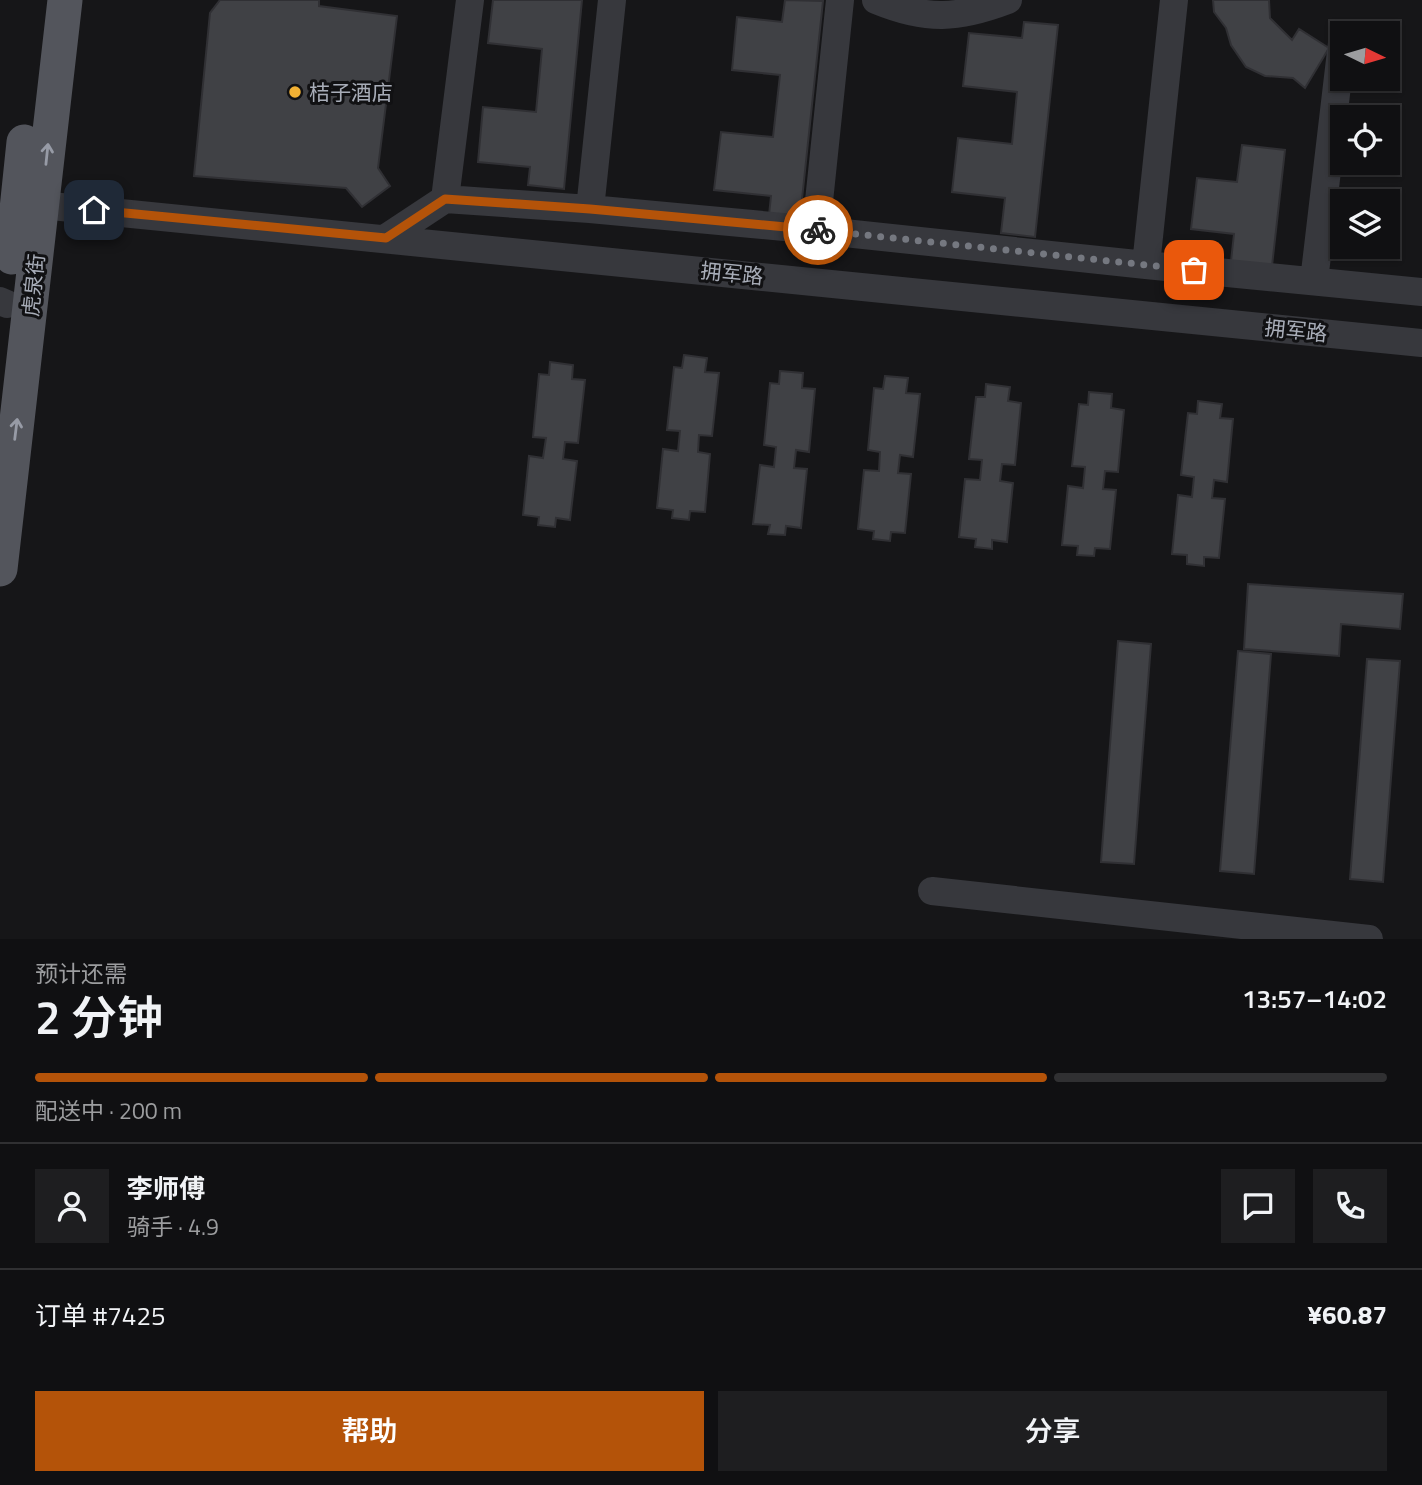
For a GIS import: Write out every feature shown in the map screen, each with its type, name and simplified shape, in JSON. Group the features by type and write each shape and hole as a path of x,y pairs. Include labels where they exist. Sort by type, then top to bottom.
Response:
{"main road":[{"name":"虎泉街","path":"0,364 4,302 19,203 41,0"},
{"name":"虎泉街","path":"0,569 19,203 65,0"}],"street":[{"path":"445,199 470,0"},
{"path":"590,209 612,0"},
{"path":"816,230 840,0"},
{"path":"876,0 902,11 935,16 974,12 1008,0"},
{"path":"1146,265 1174,0"},
{"path":"1314,281 1336,91"},
{"path":"386,238 445,199 590,209 816,230 1422,292"},
{"name":"拥军路","path":"19,203 1422,343"},
{"path":"932,891 1369,939"}],"building":[{"name":"桔子酒店","path":"220,0 319,0 319,6 397,16 378,168 390,186 362,207 346,188 194,176 210,13"},
{"path":"493,0 582,0 564,189 528,185 530,167 478,162 483,107 536,112 542,49 488,43"},
{"path":"785,0 823,1 800,218 769,215 771,196 714,190 721,132 773,137 780,75 732,70 737,17 782,22"},
{"path":"1213,0 1269,0 1270,18 1292,40 1299,29 1329,48 1305,88 1293,78 1265,76 1246,67 1231,45 1226,28 1214,12"},
{"path":"1024,22 1058,25 1035,237 1001,233 1005,198 952,192 958,138 1012,144 1017,92 963,86 969,33 1022,38"},
{"path":"1242,145 1285,150 1272,266 1231,261 1234,234 1191,229 1197,178 1237,182"},
{"path":"684,355 707,358 705,372 719,373 712,436 699,435 698,452 710,454 705,512 690,511 689,520 672,518 673,510 657,508 663,449 678,451 680,431 667,430 674,367 682,368"},
{"path":"550,362 573,365 572,379 585,380 578,443 565,442 563,459 577,461 570,520 556,518 555,527 538,525 539,517 523,515 529,456 543,458 546,438 533,437 539,374 549,375"},
{"path":"780,371 803,373 802,388 815,389 809,452 796,450 794,468 807,469 801,528 786,526 785,535 768,534 770,525 753,524 760,465 774,467 776,447 764,445 770,383 779,384"},
{"path":"885,376 908,378 906,393 920,394 913,457 900,455 898,473 911,474 905,533 891,532 890,541 873,539 874,531 858,529 864,470 879,471 880,452 868,450 874,388 883,389"},
{"path":"986,384 1010,387 1008,401 1021,403 1015,465 1002,464 1000,481 1013,483 1007,542 992,540 992,549 975,547 976,539 959,537 965,479 980,480 982,460 969,459 976,397 985,397"},
{"path":"1089,392 1112,394 1111,408 1124,410 1118,472 1105,471 1103,489 1116,490 1110,549 1095,548 1094,556 1077,555 1078,546 1062,545 1068,486 1083,488 1085,467 1072,466 1079,404 1088,405"},
{"path":"1198,401 1222,404 1220,418 1233,419 1227,482 1214,480 1212,498 1225,499 1219,558 1204,557 1204,566 1187,564 1187,555 1172,554 1178,495 1192,497 1194,477 1181,475 1188,413 1197,414"},
{"path":"1248,584 1403,594 1400,629 1341,624 1339,656 1244,649"},
{"path":"1118,641 1151,644 1134,864 1101,862"},
{"path":"1238,651 1271,654 1254,874 1220,871"},
{"path":"1367,659 1400,661 1383,882 1350,879"}],"way so far":[{"path":"818,230 1194,270"}],"place":[{"name":"桔子酒店","path":"295,92"}],"route":[{"path":"94,210 386,238 445,199 818,230"}]}
